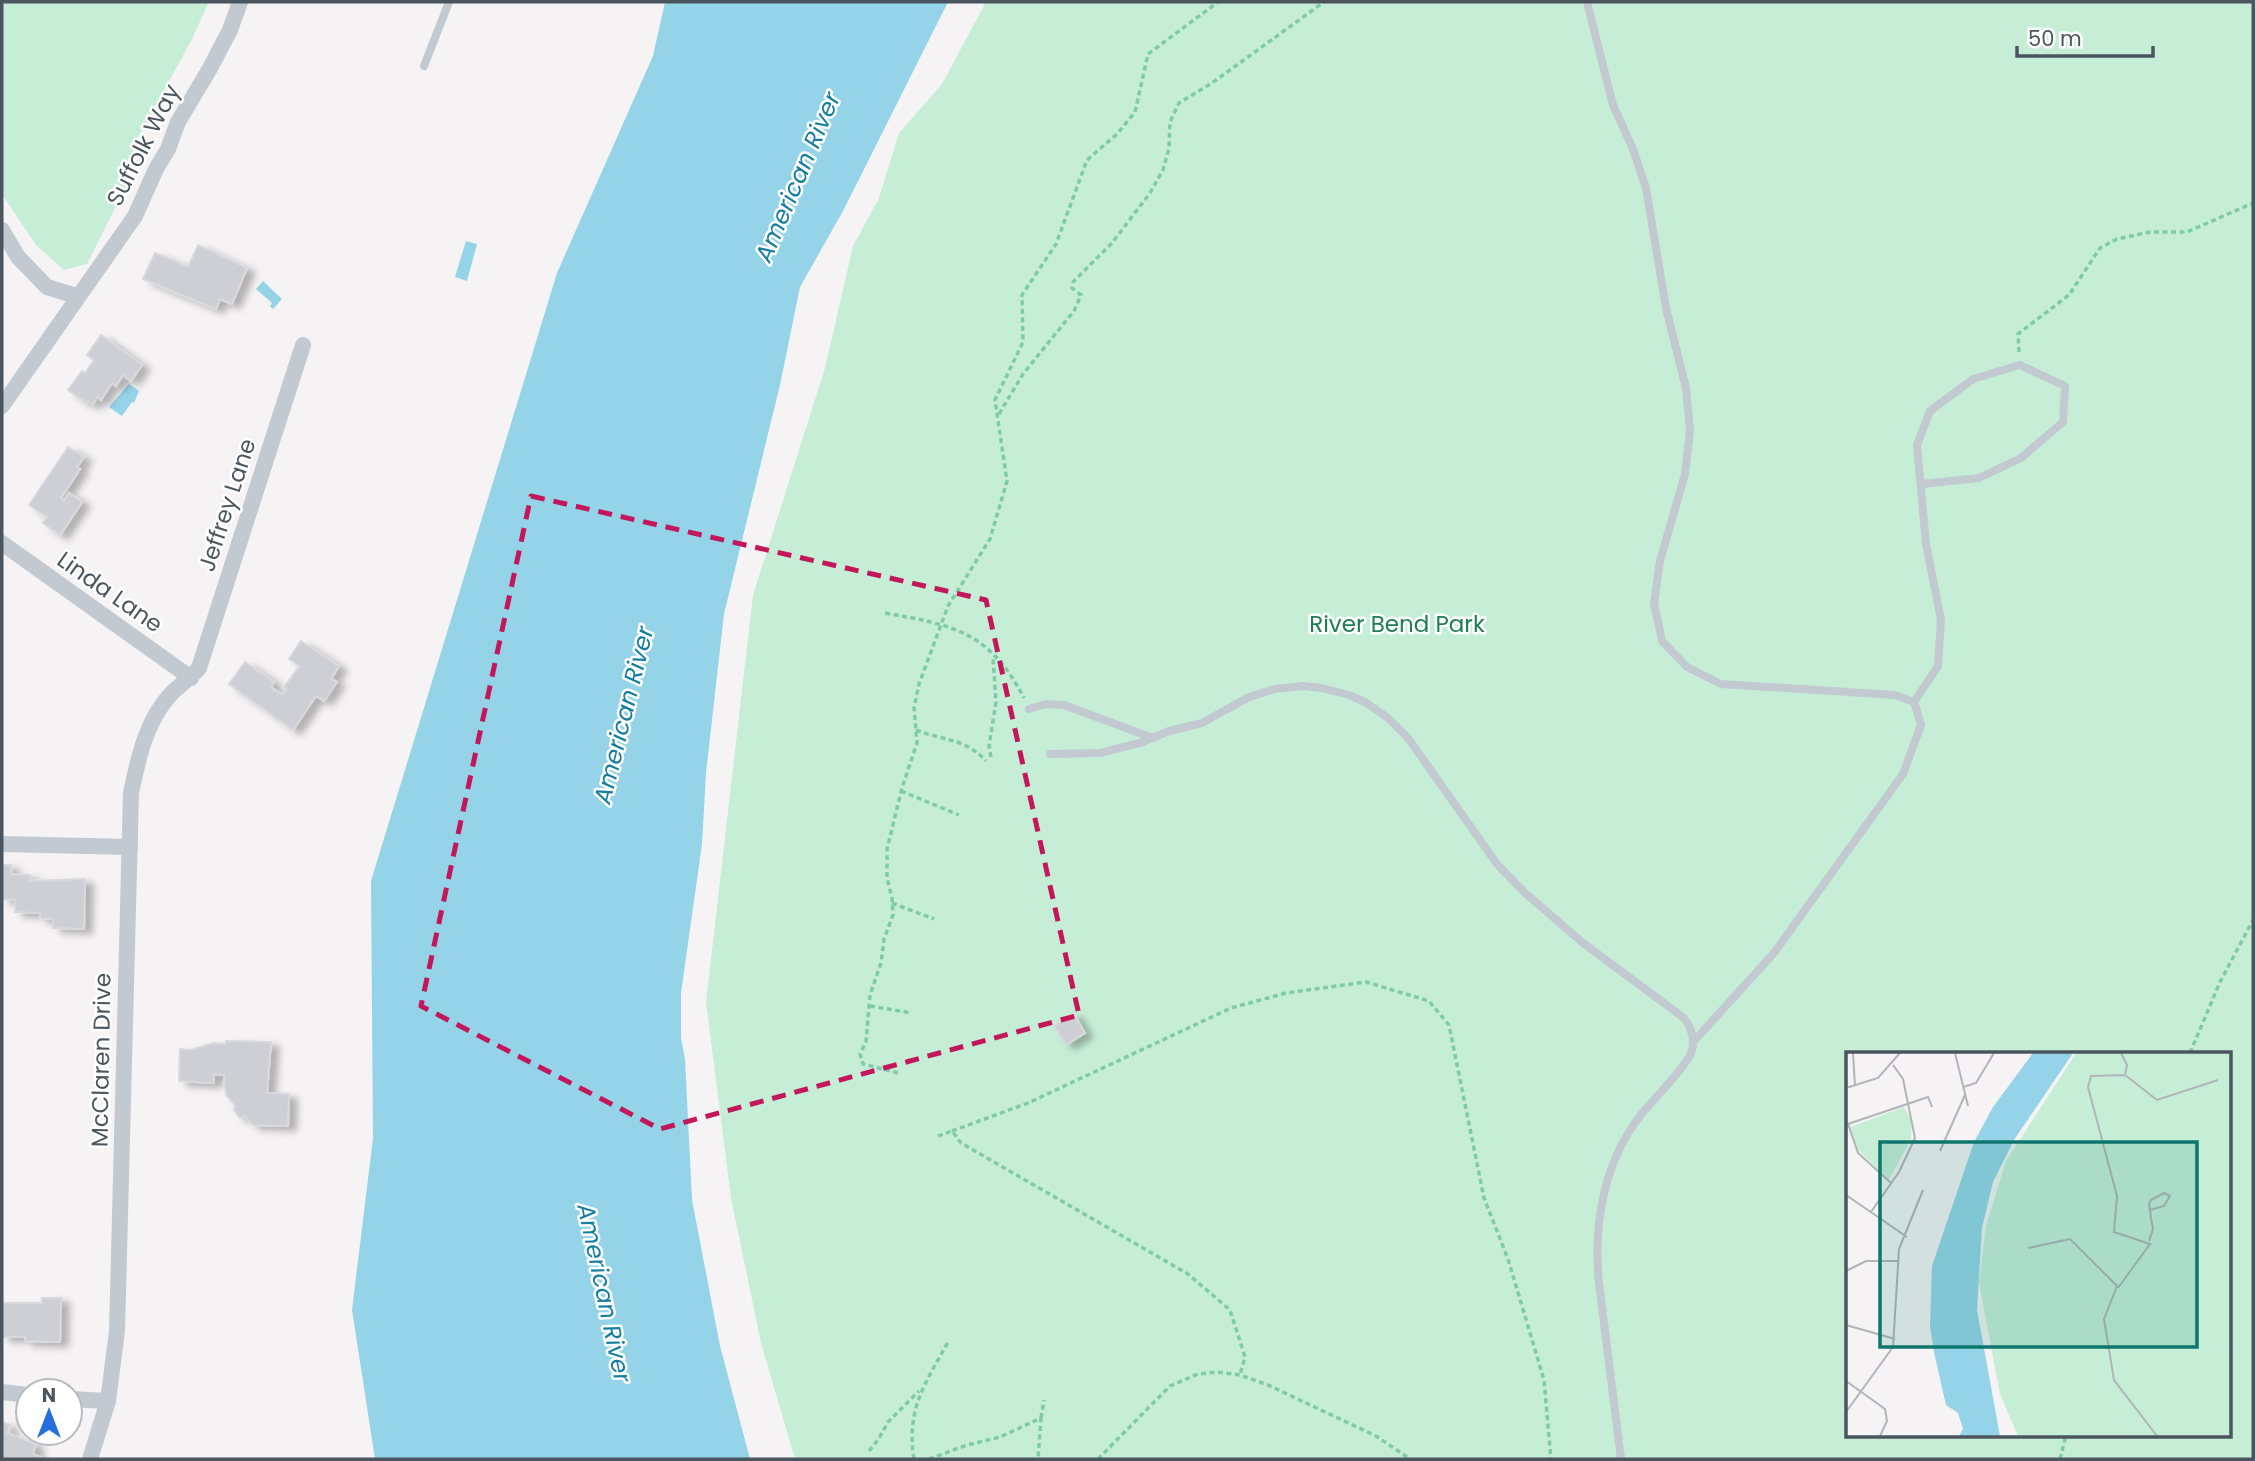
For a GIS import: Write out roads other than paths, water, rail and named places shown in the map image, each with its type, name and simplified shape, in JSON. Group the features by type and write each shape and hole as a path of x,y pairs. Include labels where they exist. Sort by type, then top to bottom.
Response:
{"street":[{"name":"Suffolk Way","path":"2,406 76,296 135,216 183,114 230,30 240,2"},
{"path":"2,230 18,257 47,287 76,296"},
{"name":"Jeffrey Lane","path":"191,678 199,668 303,345"},
{"name":"Linda Lane","path":"2,544 191,678"},
{"name":"McClaren Drive","path":"90,1459 108,1401 117,1331 131,793 147,733 169,696 191,678"},
{"path":"2,844 130,847"},
{"path":"84,1400 108,1401"}],"lane":[{"path":"424,66 449,2"},
{"path":"1587,2 1613,105 1633,149 1646,188 1666,308 1686,388 1690,431 1685,474 1660,561 1654,603 1662,641 1687,667 1721,684 1895,695 1914,702"},
{"path":"1914,702 1938,666 1941,620 1926,544 1917,445 1930,411 1973,379 2020,365 2065,386 2063,422 2021,458 1979,478 1922,484"},
{"path":"1050,754 1100,753 1153,738 1202,723 1249,697 1275,689 1303,686 1322,688 1365,702 1388,718 1408,738 1497,864 1524,892 1583,943 1684,1018 1690,1026 1694,1041"},
{"path":"1621,1459 1597,1260 1600,1212 1612,1166 1641,1114 1690,1056 1694,1041 1774,953 1903,774 1921,725 1914,702"},
{"path":"1029,709 1046,704 1064,705 1153,738"}],"water":[{"name":"American River","path":"665,2 948,2 843,211 800,287 780,385 724,614 706,773 702,844 681,993 681,1038 685,1059 692,1200 720,1346 750,1459 375,1459 352,1310 373,1138 371,881 557,273 653,56"},
{"path":"466,241 477,244 467,281 455,277"},
{"path":"263,281 282,299 273,309 270,306 272,303 256,289"},
{"path":"129,384 139,391 134,403 132,402 122,416 109,407"}],"park label":[{"name":"River Bend Park","path":"1397,624"}]}
